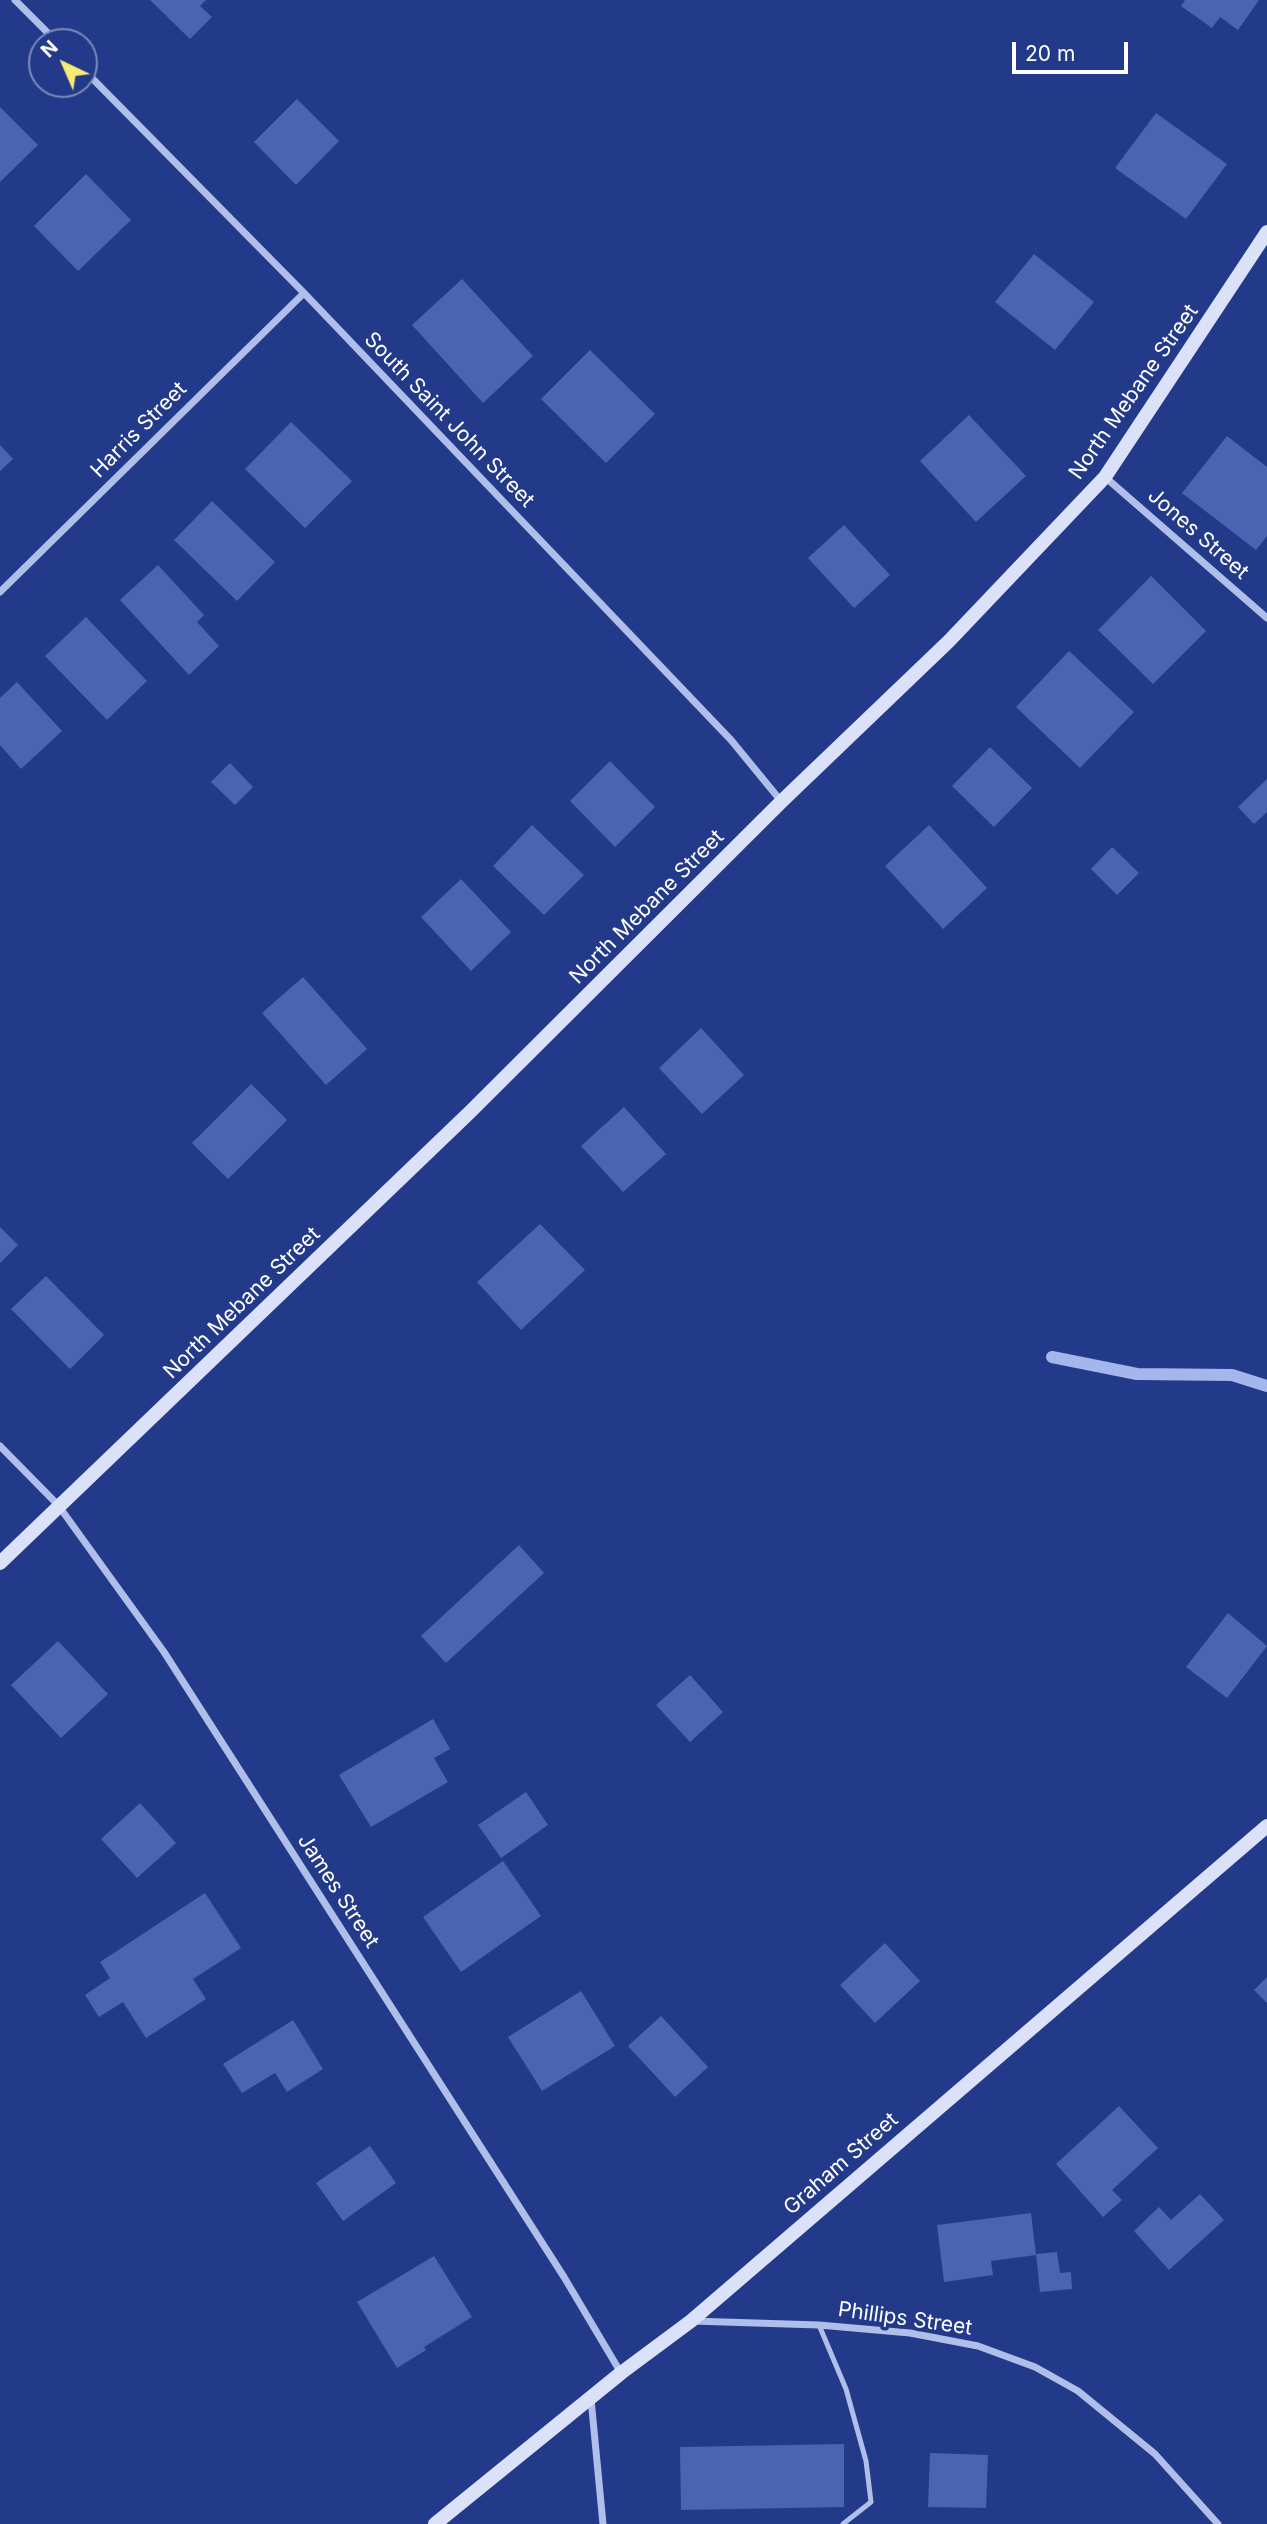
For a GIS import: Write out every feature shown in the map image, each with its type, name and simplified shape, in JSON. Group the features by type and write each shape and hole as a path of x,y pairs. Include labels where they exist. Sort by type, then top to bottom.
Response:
{"street":[{"path":"15,0 43,28"},
{"name":"South Saint John Street","path":"98,84 303,293 731,740 782,802"},
{"name":"North Mebane Street","path":"0,1563 58,1505 186,1388 451,1131 782,802 949,641 1105,477 1267,232"},
{"name":"Harris Street","path":"0,592 303,293"},
{"name":"Jones Street","path":"1105,477 1267,618"},
{"name":"James Street","path":"0,1446 58,1505 164,1652 564,2277 621,2373"},
{"name":"Graham Street","path":"435,2524 621,2373 691,2321 1267,1826"},
{"name":"Phillips Street","path":"691,2321 819,2325 910,2333 964,2343 1035,2367 1078,2391 1155,2454 1215,2522"},
{"path":"592,2399 603,2524"}],"lane":[{"path":"819,2325 846,2389 866,2461 871,2502 843,2524"}],"building":[{"path":"150,0 206,0 200,6 212,17 190,39"},
{"path":"1185,0 1259,0 1238,30 1220,17 1212,28 1181,6"},
{"path":"297,99 339,141 296,185 254,142"},
{"path":"0,107 38,145 0,182"},
{"path":"1156,113 1227,164 1186,219 1115,168"},
{"path":"86,174 131,220 78,271 34,226"},
{"path":"1034,254 1094,302 1055,350 995,302"},
{"path":"462,279 533,356 483,403 412,325"},
{"path":"590,350 655,414 606,463 541,399"},
{"path":"969,415 1026,476 976,522 920,461"},
{"path":"291,422 352,481 305,528 245,469"},
{"path":"1227,436 1267,467 1267,536 1256,550 1182,493"},
{"path":"0,445 13,459 0,471"},
{"path":"212,501 275,562 237,601 174,540"},
{"path":"844,525 890,575 854,608 808,558"},
{"path":"158,565 204,615 197,622 219,646 189,675 120,600"},
{"path":"1151,576 1206,631 1153,684 1098,630"},
{"path":"86,617 147,681 107,720 45,656"},
{"path":"1069,651 1134,712 1080,768 1016,707"},
{"path":"17,682 62,731 21,769 0,745 0,698"},
{"path":"990,747 1032,788 994,827 952,786"},
{"path":"610,761 655,807 615,847 570,801"},
{"path":"230,763 253,787 235,805 211,782"},
{"path":"1267,779 1267,812 1254,824 1238,807"},
{"path":"532,825 584,875 544,915 493,866"},
{"path":"929,825 987,888 943,929 885,866"},
{"path":"1112,847 1139,873 1117,895 1091,869"},
{"path":"461,879 511,932 471,971 421,917"},
{"path":"303,977 367,1049 326,1085 262,1013"},
{"path":"701,1028 744,1075 702,1114 659,1068"},
{"path":"251,1084 287,1120 228,1179 192,1143"},
{"path":"624,1107 666,1154 623,1192 581,1146"},
{"path":"540,1224 585,1270 521,1330 477,1282"},
{"path":"0,1227 18,1245 0,1263"},
{"path":"46,1276 104,1335 70,1369 11,1309"},
{"path":"519,1545 544,1573 446,1663 421,1636"},
{"path":"1228,1613 1267,1646 1227,1698 1186,1667"},
{"path":"58,1641 108,1694 61,1738 11,1685"},
{"path":"690,1675 723,1712 690,1742 656,1705"},
{"path":"433,1719 450,1749 434,1758 448,1782 371,1827 339,1775"},
{"path":"526,1792 548,1825 501,1858 478,1825"},
{"path":"140,1803 176,1843 137,1878 101,1839"},
{"path":"503,1861 541,1916 461,1972 423,1917"},
{"path":"205,1893 241,1948 193,1979 206,1999 146,2038 123,2002 99,2017 85,1995 110,1978 100,1962"},
{"path":"885,1943 920,1981 875,2023 840,1985"},
{"path":"1267,1977 1267,2003 1254,1990"},
{"path":"581,1991 615,2046 542,2091 508,2037"},
{"path":"661,2016 708,2067 675,2097 628,2046"},
{"path":"293,2020 323,2069 287,2092 275,2073 242,2093 223,2064"},
{"path":"1119,2106 1158,2148 1112,2190 1122,2200 1103,2217 1056,2164"},
{"path":"370,2146 396,2183 343,2221 316,2183"},
{"path":"1200,2194 1224,2220 1169,2270 1134,2231 1159,2207 1171,2220"},
{"path":"1031,2213 1036,2255 991,2261 993,2275 944,2282 937,2225"},
{"path":"1057,2252 1060,2273 1071,2272 1072,2289 1040,2292 1036,2254"},
{"path":"434,2256 472,2317 424,2347 426,2350 397,2368 357,2302"},
{"path":"844,2444 844,2507 681,2510 680,2447"},
{"path":"930,2453 988,2455 986,2508 928,2507"}],"waterway":[{"path":"1052,1357 1137,1374 1232,1375 1267,1386"}]}
